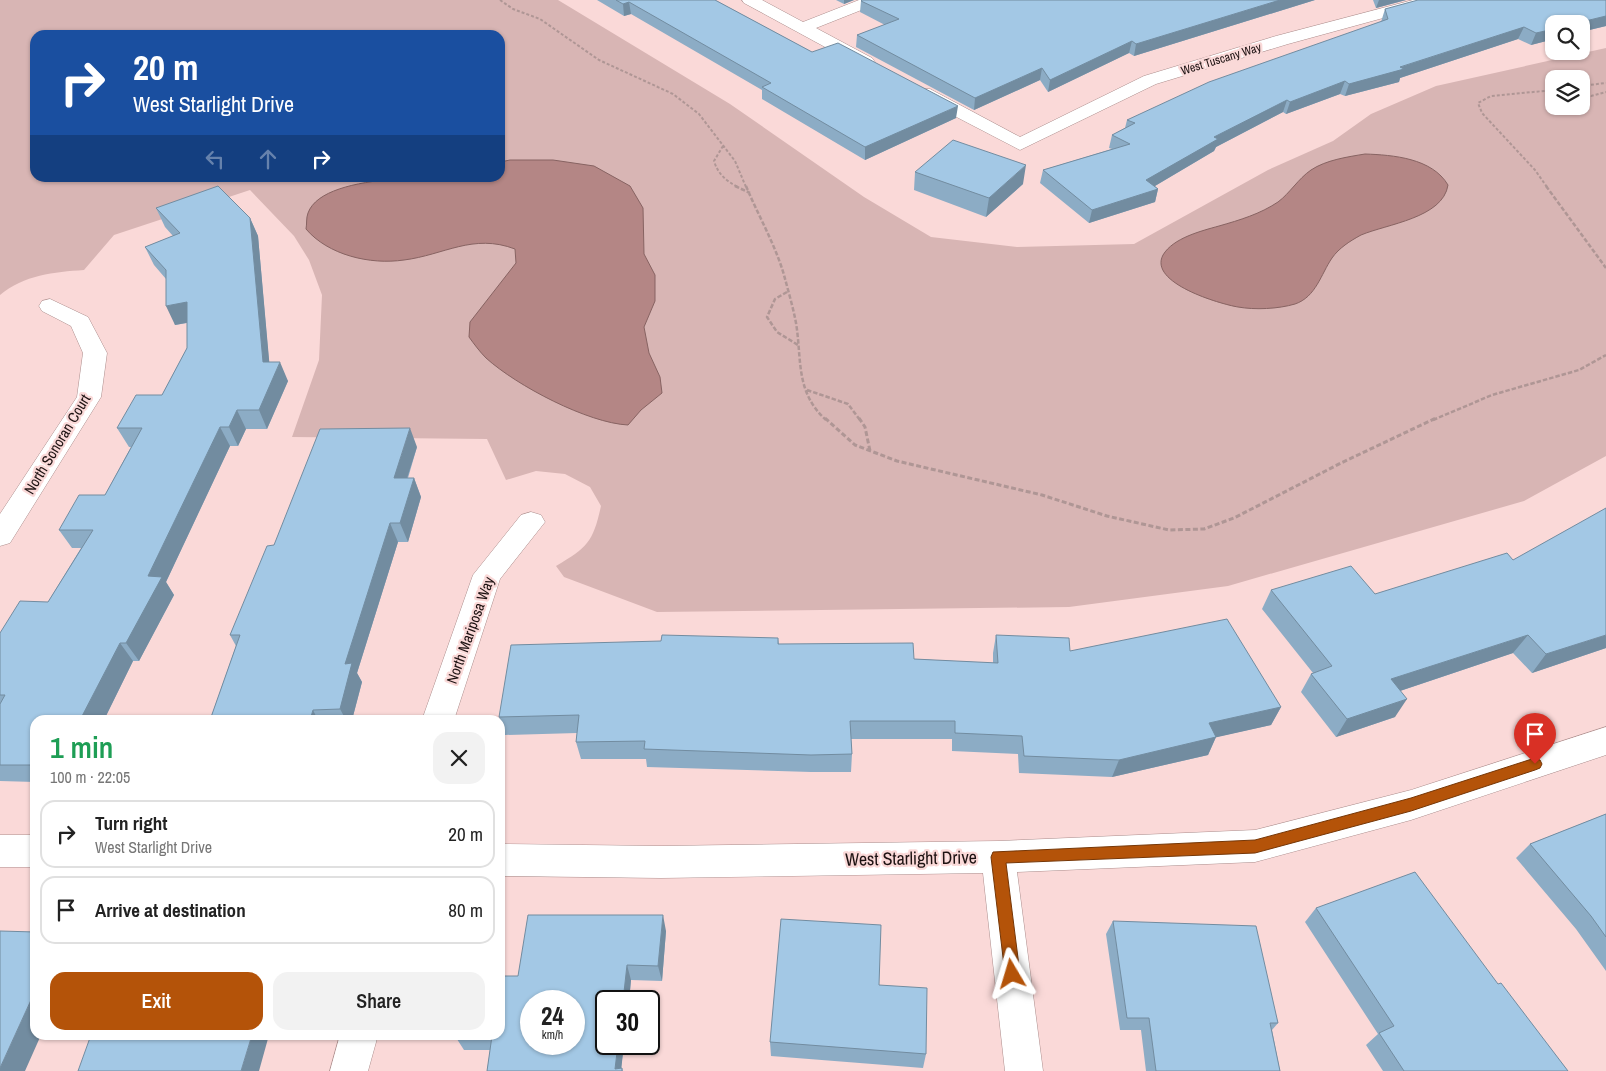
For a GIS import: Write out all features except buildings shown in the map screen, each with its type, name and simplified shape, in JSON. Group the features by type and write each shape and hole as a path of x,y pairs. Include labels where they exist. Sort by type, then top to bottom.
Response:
{"street":[{"path":"750,0 881,70"},
{"path":"802,28 873,0"},
{"name":"West Tuscany Way","path":"907,84 1020,144 1150,80 1282,40 1432,0"},
{"name":"North Sonoran Court","path":"0,536 89,397 95,353 80,322 50,306"},
{"name":"North Mariposa Way","path":"440,715 487,575 531,522"},
{"name":"West Starlight Drive","path":"505,860 661,862 998,857 1255,846 1411,804 1606,741"},
{"path":"0,851 30,852"},
{"path":"998,857 1024,1071"},
{"path":"349,1071 357,1040"}],"path":[{"path":"500,0 513,9 540,19 599,60 673,94 699,114 735,161 783,272 796,324 800,374 806,390 820,414 855,445 870,452 932,471 1042,495 1107,516 1169,530 1204,529 1234,518 1341,463 1443,415 1492,395 1579,370 1606,355"},
{"path":"1590,85 1606,84"},
{"path":"1545,91 1491,96 1478,103 1482,113 1535,170 1606,268"},
{"path":"1590,96 1606,92"},
{"path":"723,146 714,161 716,171 726,182 750,193"},
{"path":"787,292 775,299 767,317 777,332 798,345"},
{"path":"806,390 848,404 865,427 870,452"}],"shaded area":[{"path":"0,0 558,0 730,104 864,197 931,237 1017,247 1134,244 1268,170 1333,141 1371,114 1436,86 1552,60 1590,60 1590,52 1606,48 1606,456 1524,501 1228,586 1069,607 657,612 564,577 556,566 575,554 588,542 595,528 601,506 590,487 565,474 536,471 506,480 487,439 292,437 319,360 322,295 309,260 294,236 250,190 114,235 84,270 40,276 19,283 0,295"},
{"path":"1365,154 1399,157 1432,169 1448,185 1444,196 1436,205 1425,212 1361,235 1345,245 1332,258 1313,291 1302,301 1274,308 1238,307 1202,297 1175,283 1166,275 1161,265 1163,255 1173,244 1196,233 1264,210 1278,202 1311,170 1323,164 1337,159"},
{"path":"553,160 594,166 630,186 643,208 644,254 655,275 655,301 644,327 649,353 660,377 662,393 641,410 628,425 593,418 534,391 499,369 486,358 469,337 470,322 516,263 515,249 486,243 472,244 404,260 377,261 338,252 326,246 306,229 308,213 319,199 339,189 372,182 505,182 505,161"}],"route":[{"path":"1012,974 998,857 1255,846 1411,804 1535,764"}]}
